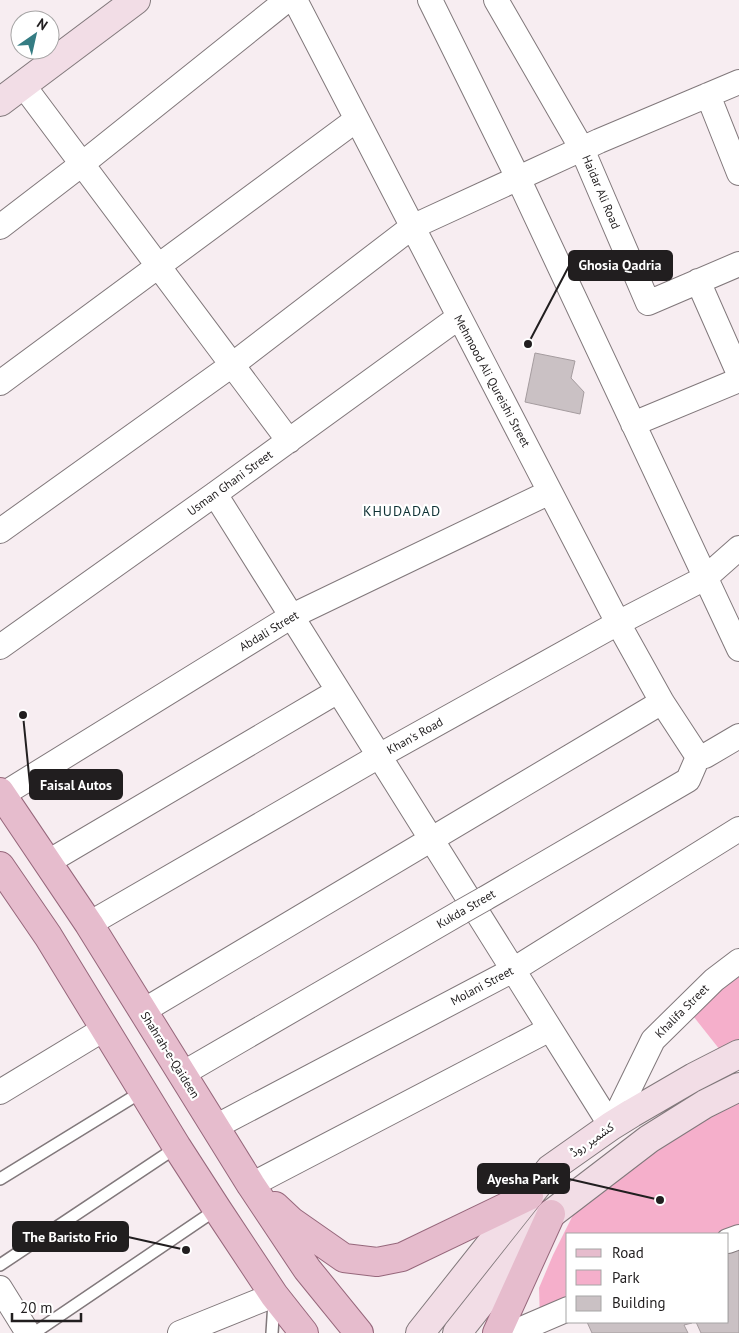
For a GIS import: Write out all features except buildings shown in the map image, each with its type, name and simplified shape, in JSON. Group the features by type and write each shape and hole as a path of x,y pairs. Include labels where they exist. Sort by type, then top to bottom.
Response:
{"main road":[{"path":"0,102 136,0"},
{"name":"Shahrah-e-Qaideen","path":"1,794 89,924 251,1186 307,1269 352,1324"},
{"path":"2,873 48,936 217,1209 274,1295 304,1333"},
{"name":"کشمیر روڈ","path":"420,1333 550,1169 610,1126 694,1077 739,1054"},
{"path":"457,1333 552,1214 649,1139 704,1104 739,1087"},
{"path":"251,1186 292,1221 344,1258 377,1262 402,1257 529,1196"},
{"path":"497,1333 552,1214"}],"street":[{"path":"0,227 287,0"},
{"name":"Mehmood Ali Qureishi Street","path":"295,0 618,623 662,702 698,757"},
{"path":"430,0 518,178 739,649"},
{"name":"Haidar Ali Road","path":"496,0 582,149 648,303 739,264"},
{"path":"0,531 232,365 412,227 582,149 739,82"},
{"path":"23,85 289,440"},
{"path":"708,95 739,173"},
{"path":"0,383 356,120"},
{"path":"698,281 739,374"},
{"name":"Usman Ghani Street","path":"0,648 459,316"},
{"path":"633,424 739,380"},
{"name":"Abdali Street","path":"1,794 292,616 550,492"},
{"path":"215,494 610,1126"},
{"name":"Khan's Road","path":"89,924 379,756 618,623 705,578 739,548"},
{"path":"48,862 338,691"},
{"path":"143,1011 662,702"},
{"path":"698,757 705,756 739,736"},
{"name":"Kukda Street","path":"182,1074 688,780 698,757"},
{"name":"Molani Street","path":"215,1127 513,970 739,829"},
{"name":"Khalifa Street","path":"610,1126 653,1040 714,980 739,960"},
{"path":"0,1092 104,1029"},
{"path":"251,1186 550,1029"},
{"path":"0,1288 28,1333"},
{"path":"180,1333 274,1295"},
{"path":"512,1333 566,1310"}],"lane":[{"path":"0,1179 143,1091"},
{"path":"0,1266 177,1147"},
{"path":"34,1333 217,1209"},
{"path":"272,1333 274,1295"}],"green space":[{"path":"739,961 739,1054 728,1060 686,1007"},
{"path":"739,1087 739,1237 729,1233 566,1233 566,1310 540,1321 539,1288 553,1255 587,1187"}],"place":[{"name":"Ghosia Qadria","path":"528,344"},
{"name":"Faisal Autos","path":"23,715"},
{"name":"Ayesha Park","path":"660,1200"},
{"name":"The Baristo Frio","path":"186,1250"}],"district":[{"name":"KHUDADAD","path":"402,511"}]}
